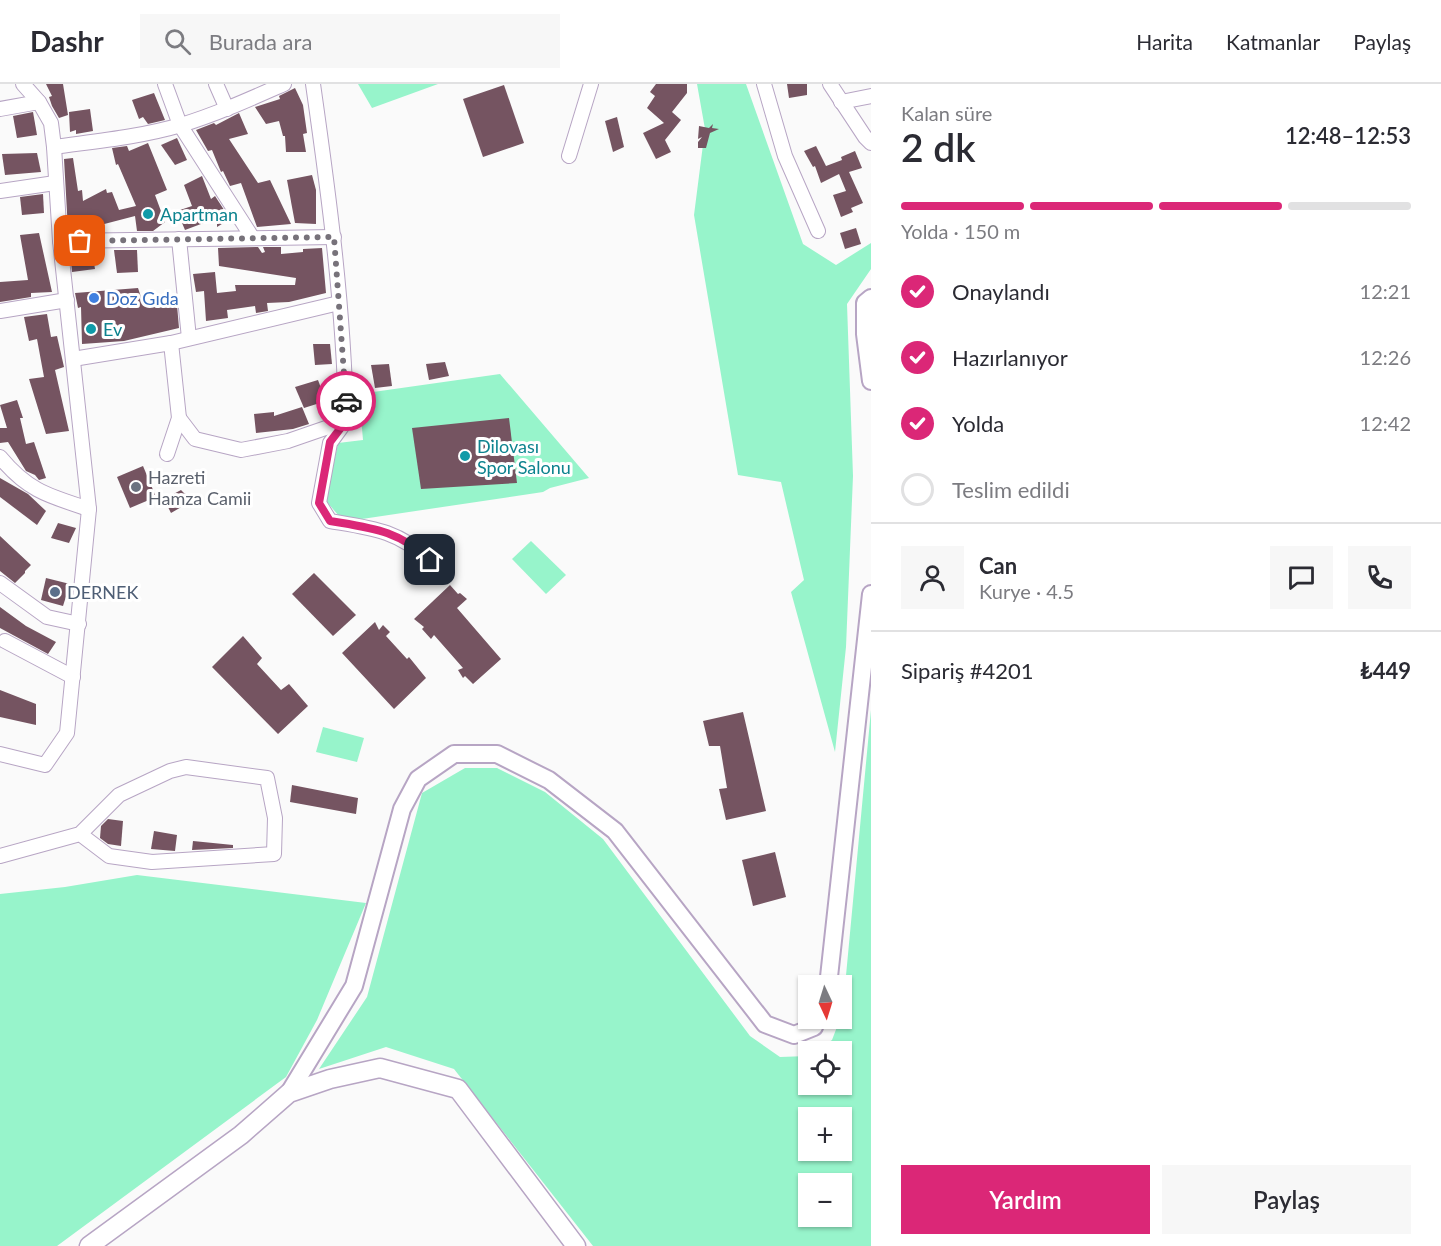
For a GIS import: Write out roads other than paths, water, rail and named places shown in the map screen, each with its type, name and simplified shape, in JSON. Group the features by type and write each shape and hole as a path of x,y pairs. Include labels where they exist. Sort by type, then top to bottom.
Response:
{"main road":[{"path":"90,1246 241,1136 290,1093 330,1079 380,1068 458,1089 576,1246"}],"street":[{"path":"0,754 45,765 67,733 89,509 60,241 51,123 39,102 23,84"},
{"path":"165,84 180,125 252,237"},
{"path":"216,84 226,109"},
{"path":"54,147 137,135 180,125 226,109 284,84"},
{"path":"313,84 334,237 345,372 346,421 330,442 319,503 330,521 383,530 416,547 430,560"},
{"path":"569,156 591,84"},
{"path":"764,84 785,156 818,231"},
{"path":"831,84 841,102 869,138"},
{"path":"841,102 871,96"},
{"path":"0,109 39,102"},
{"path":"0,190 55,183"},
{"path":"60,241 334,237"},
{"path":"179,239 189,338"},
{"path":"871,298 865,303 865,334 871,381"},
{"path":"0,311 67,300"},
{"path":"73,359 171,343 339,303"},
{"path":"167,454 179,418 171,343"},
{"path":"179,418 195,439 241,450 288,441 346,421"},
{"path":"1,461 24,482 41,493 89,509"},
{"path":"0,583 47,617 79,624"},
{"path":"829,975 871,594"},
{"path":"5,641 73,677"},
{"path":"290,1093 354,986 402,809 418,779 454,754 496,754 549,780 615,831 765,1024 794,1035 809,1029"},
{"path":"0,856 80,834 119,795 170,771 186,767 267,778 275,818 274,854 227,858 152,862 109,856 80,834"}],"place":[{"name":"Apartman","path":"148,214"},
{"name":"Doz Gıda","path":"94,298"},
{"name":"Ev","path":"91,329"},
{"name":"Dilovası Spor Salonu","path":"465,456"},
{"name":"Hazreti Hamza Camii","path":"136,487"},
{"name":"DERNEK","path":"55,592"}]}
